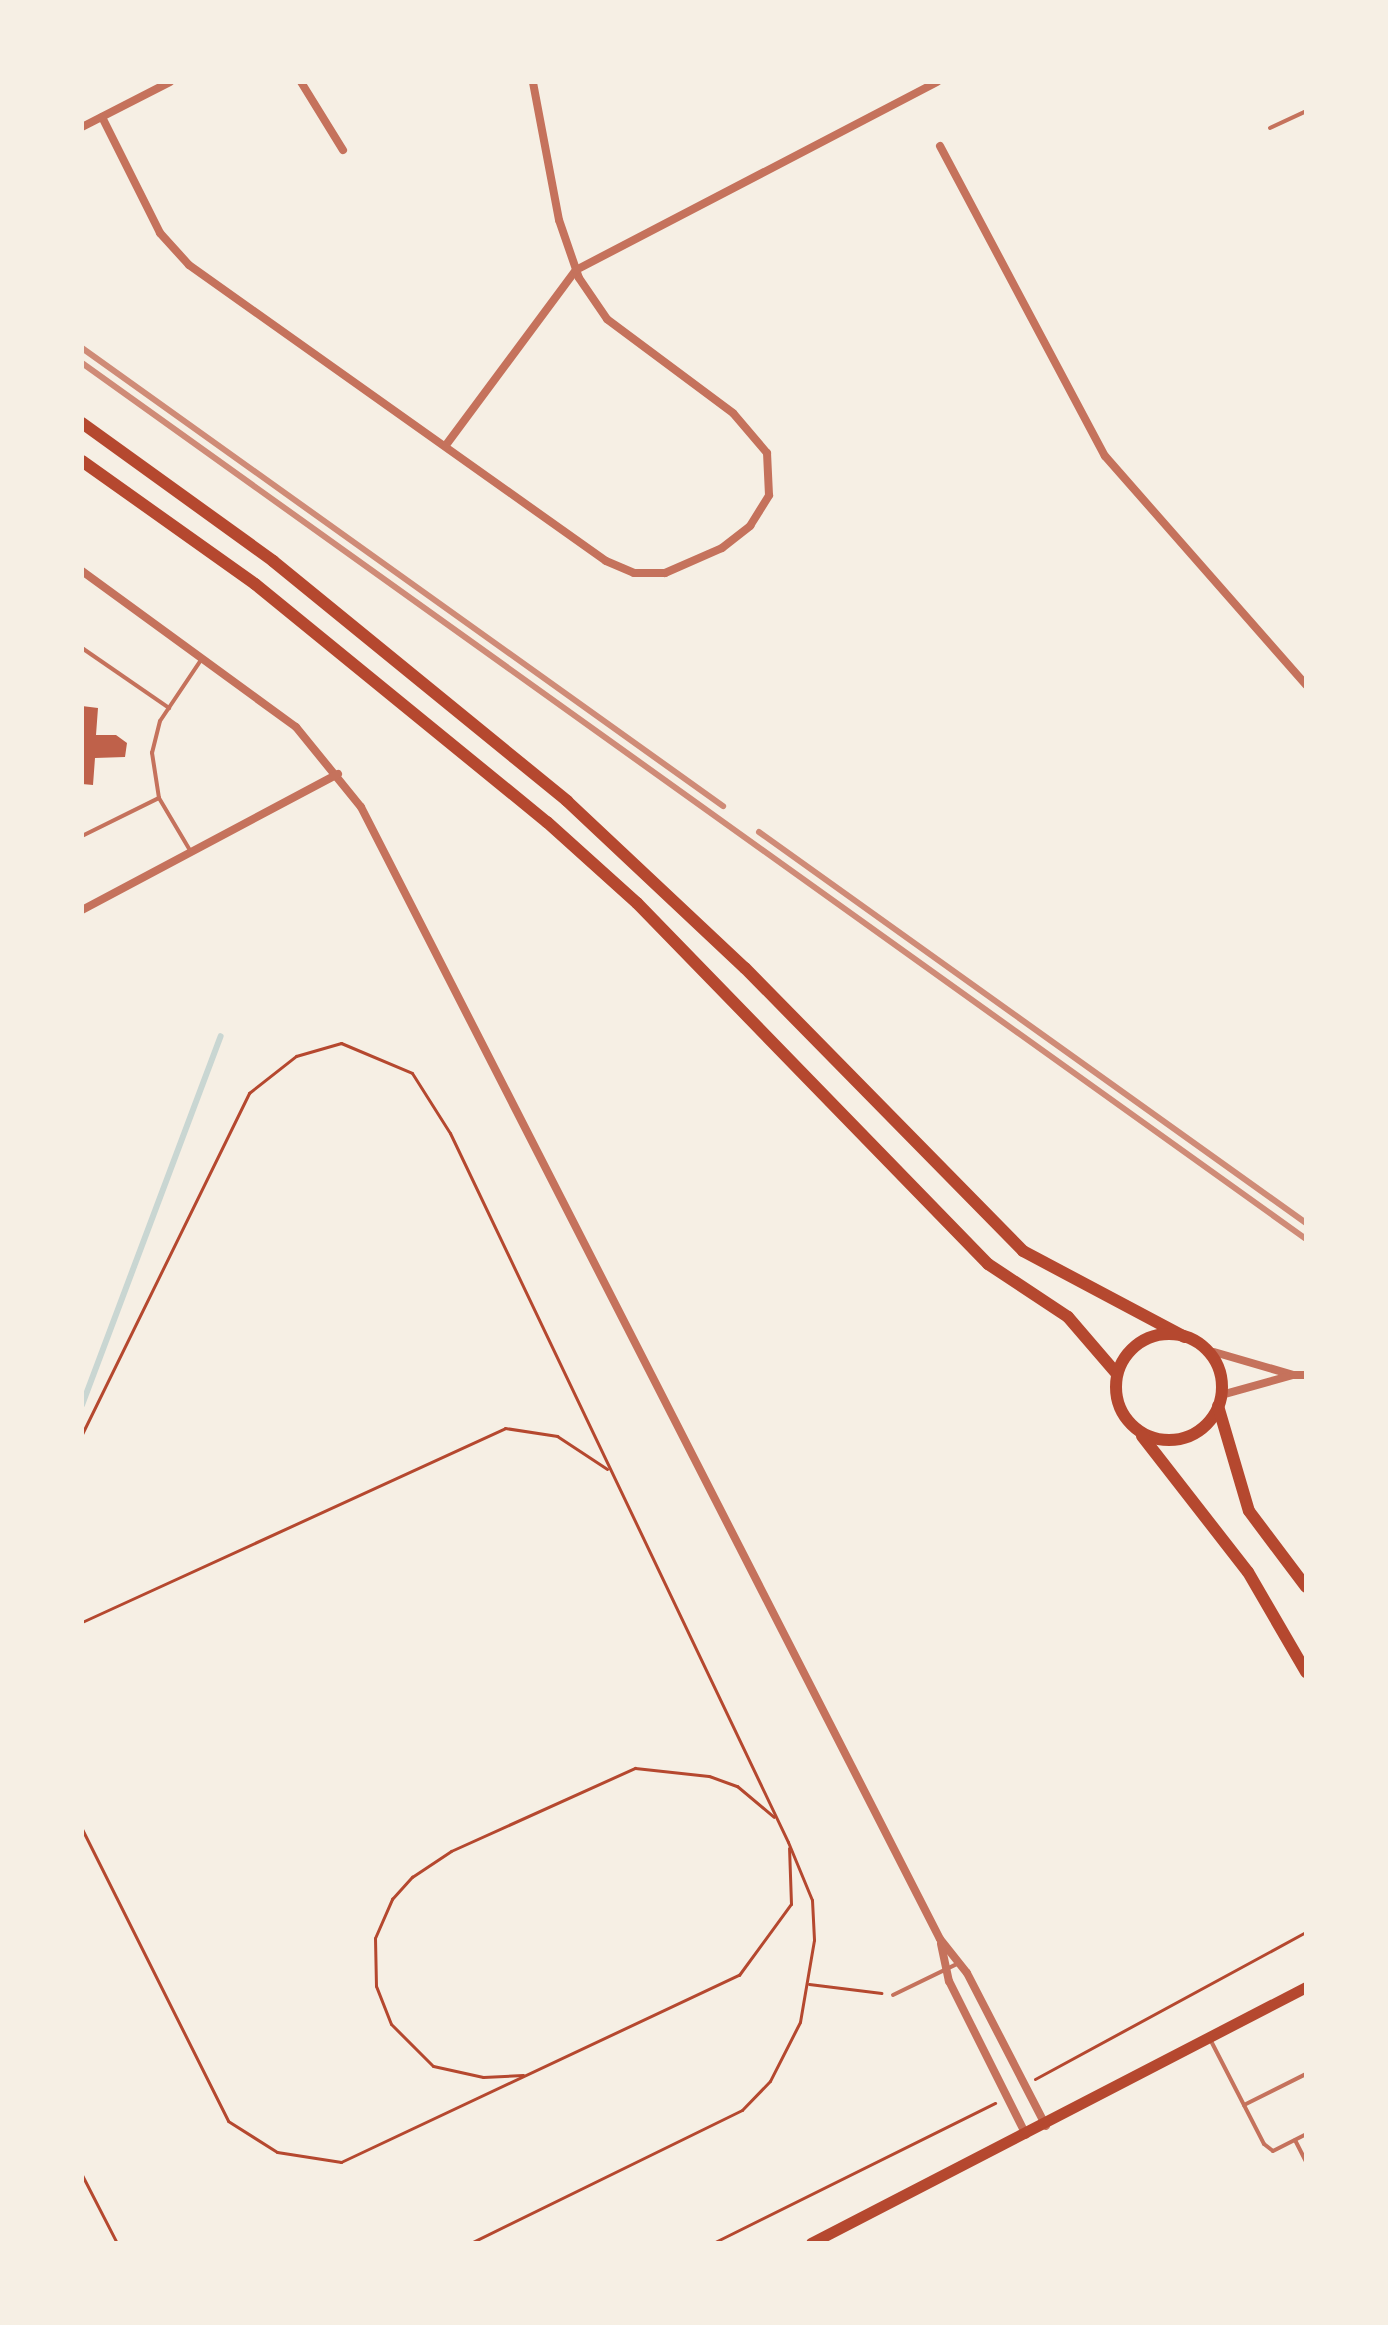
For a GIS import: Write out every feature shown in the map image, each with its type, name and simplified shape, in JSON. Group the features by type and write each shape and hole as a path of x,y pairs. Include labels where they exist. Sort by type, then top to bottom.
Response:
{"main road":[{"path":"82,423 285,570 567,801 745,968 1023,1251 1214,1352 1220,1400 1249,1511 1306,1587"},
{"path":"82,461 255,584 547,822 637,903 988,1264 1068,1317 1117,1374"},
{"path":"1185,1337 1144,1340 1117,1374 1117,1402 1248,1572 1306,1672"},
{"path":"1138,1431 1154,1439 1191,1436 1220,1400"},
{"path":"811,2243 1046,2126 1208,2036 1306,1987"}],"street":[{"path":"82,127 170,82"},
{"path":"301,82 343,150"},
{"path":"102,117 160,233 189,265 606,561 634,573 680,568 750,526 771,482 760,441 607,319 576,270 533,82"},
{"path":"446,445 576,270 937,82"},
{"path":"940,146 1105,456 1306,685"},
{"path":"82,571 296,727 338,774 415,904 940,1939 959,1963 1046,2126"},
{"path":"82,910 338,774"},
{"path":"1214,1352 1293,1375 1306,1375"},
{"path":"1220,1400 1293,1375"},
{"path":"940,1939 946,1969 1026,2135"}],"lane":[{"path":"1270,128 1306,111"},
{"path":"82,648 169,708"},
{"path":"192,854 159,798 152,753 169,708 203,657"},
{"path":"82,836 159,798"},
{"path":"893,1995 959,1963"},
{"path":"1208,2036 1244,2105 1273,2151 1306,2134"},
{"path":"1244,2105 1306,2074"},
{"path":"1295,2140 1306,2162"}],"path":[{"path":"82,1434 238,1106 296,1056 341,1043 381,1055 424,1085 788,1842 812,1900 809,1984 800,2022 770,2081 731,2120 470,2243"},
{"path":"82,1622 505,1428 557,1436 607,1469"},
{"path":"527,2075 483,2077 433,2066 391,2024 376,1986 375,1938 392,1899 412,1877 451,1851 635,1768 709,1776 756,1798 777,1819"},
{"path":"82,1829 217,2105 255,2143 304,2160 341,2162 739,1975 758,1959 791,1904 788,1842"},
{"path":"1024,2085 1306,1932"},
{"path":"809,1984 893,1995"},
{"path":"713,2243 1006,2095"},
{"path":"82,2175 117,2243"}],"building":[{"path":"82,706 98,708 96,735 116,735 127,743 125,757 95,758 93,785 82,784"}],"waterway":[{"path":"82,1405 221,1036"}],"railway":[{"path":"82,348 723,806"},
{"path":"82,363 1306,1239"},
{"path":"759,832 1306,1223"}]}
